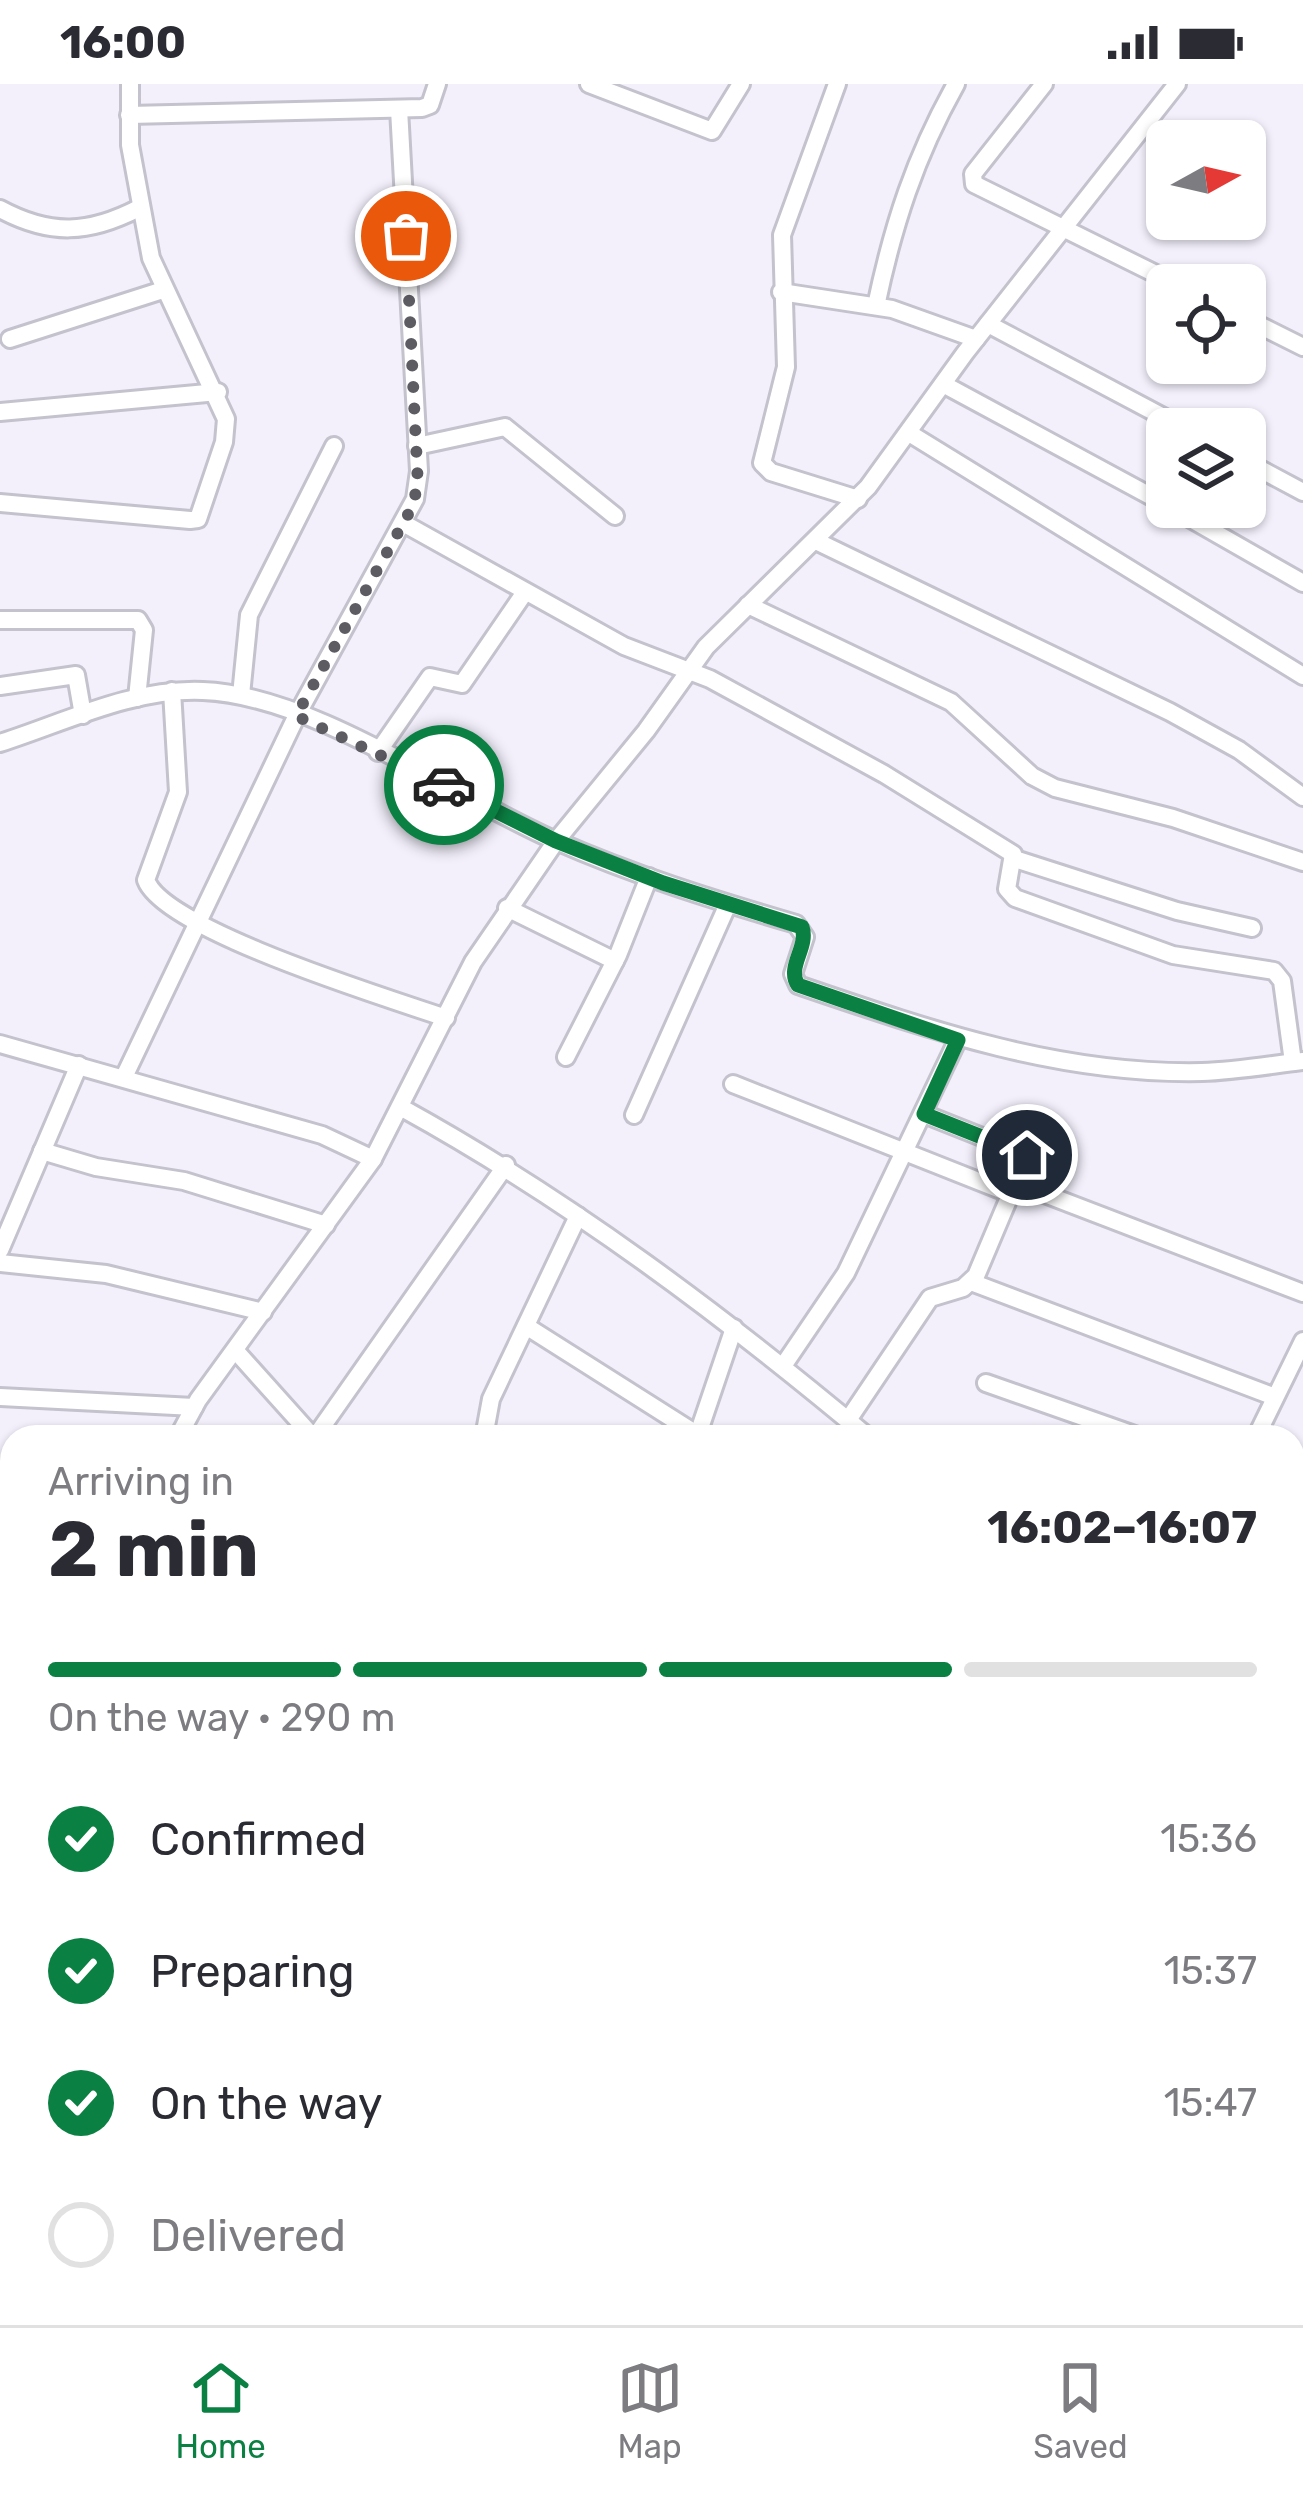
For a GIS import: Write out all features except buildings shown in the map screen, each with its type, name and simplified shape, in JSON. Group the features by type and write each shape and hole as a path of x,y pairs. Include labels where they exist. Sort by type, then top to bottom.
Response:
{"street":[{"path":"0,503 198,519 224,442 226,418 218,392 163,290 139,208 130,84"},
{"path":"130,115 399,109 430,105 437,84"},
{"path":"589,84 712,131 741,84"},
{"path":"837,84 782,235 786,367 762,463 771,472 858,499"},
{"path":"876,306 896,211 926,137 956,84"},
{"path":"184,1425 373,1159 507,908 556,841 689,670 748,605 858,499 976,339 1178,84"},
{"path":"1040,85 972,179 978,187 1146,269"},
{"path":"124,1077 296,716 403,524 418,486 399,109"},
{"path":"0,209 27,224 70,231 94,227 139,208"},
{"path":"10,339 163,290"},
{"path":"781,292 876,306 976,339"},
{"path":"988,324 1146,408"},
{"path":"1266,328 1303,346"},
{"path":"943,384 1146,494"},
{"path":"0,412 218,392"},
{"path":"417,446 505,427 615,516"},
{"path":"909,433 1303,676"},
{"path":"241,695 249,616 334,446"},
{"path":"1266,473 1303,493"},
{"path":"403,524 624,646 689,670 884,774 1008,849 1016,859 1177,911 1252,928"},
{"path":"1207,528 1303,583"},
{"path":"816,541 1170,712 1239,750 1303,797"},
{"path":"378,752 430,677 462,684 525,592"},
{"path":"748,605 952,702 1032,776 1055,788 1192,824 1303,862"},
{"path":"0,620 138,620 144,630 137,698"},
{"path":"0,686 76,675 83,715"},
{"path":"172,691 178,792 146,880 152,892 198,921 329,979 446,1018"},
{"path":"0,743 172,691 241,695 378,752 556,841 802,927 805,937 793,974 798,985 958,1040 1038,1058 1199,1072 1298,1062 1279,974 1156,950 1015,898 1007,889 1016,859"},
{"path":"566,1057 615,961 649,877"},
{"path":"634,1114 728,904"},
{"path":"507,908 615,961"},
{"path":"783,1366 846,1274 958,1040"},
{"path":"0,1044 322,1136 373,1159"},
{"path":"0,1250 79,1065"},
{"path":"733,1084 905,1154 1303,1293"},
{"path":"402,1108 506,1165 734,1328 854,1425"},
{"path":"924,1114 1022,1149 1027,1155 971,1282"},
{"path":"42,1151 96,1168 184,1180 326,1225"},
{"path":"322,1425 506,1165"},
{"path":"484,1425 485,1412 578,1216"},
{"path":"0,1263 126,1278 263,1312"},
{"path":"848,1420 930,1298 971,1282 1276,1397"},
{"path":"526,1326 680,1425"},
{"path":"701,1425 734,1328"},
{"path":"1262,1425 1303,1341"},
{"path":"235,1350 303,1425"},
{"path":"986,1383 1083,1425"},
{"path":"0,1396 194,1407"}],"way so far":[{"path":"406,236 418,486 410,511 296,716 444,785"}],"route":[{"path":"444,785 556,841 663,883 802,927 805,937 793,974 798,985 958,1040 924,1114 1022,1149 1027,1155"}]}
